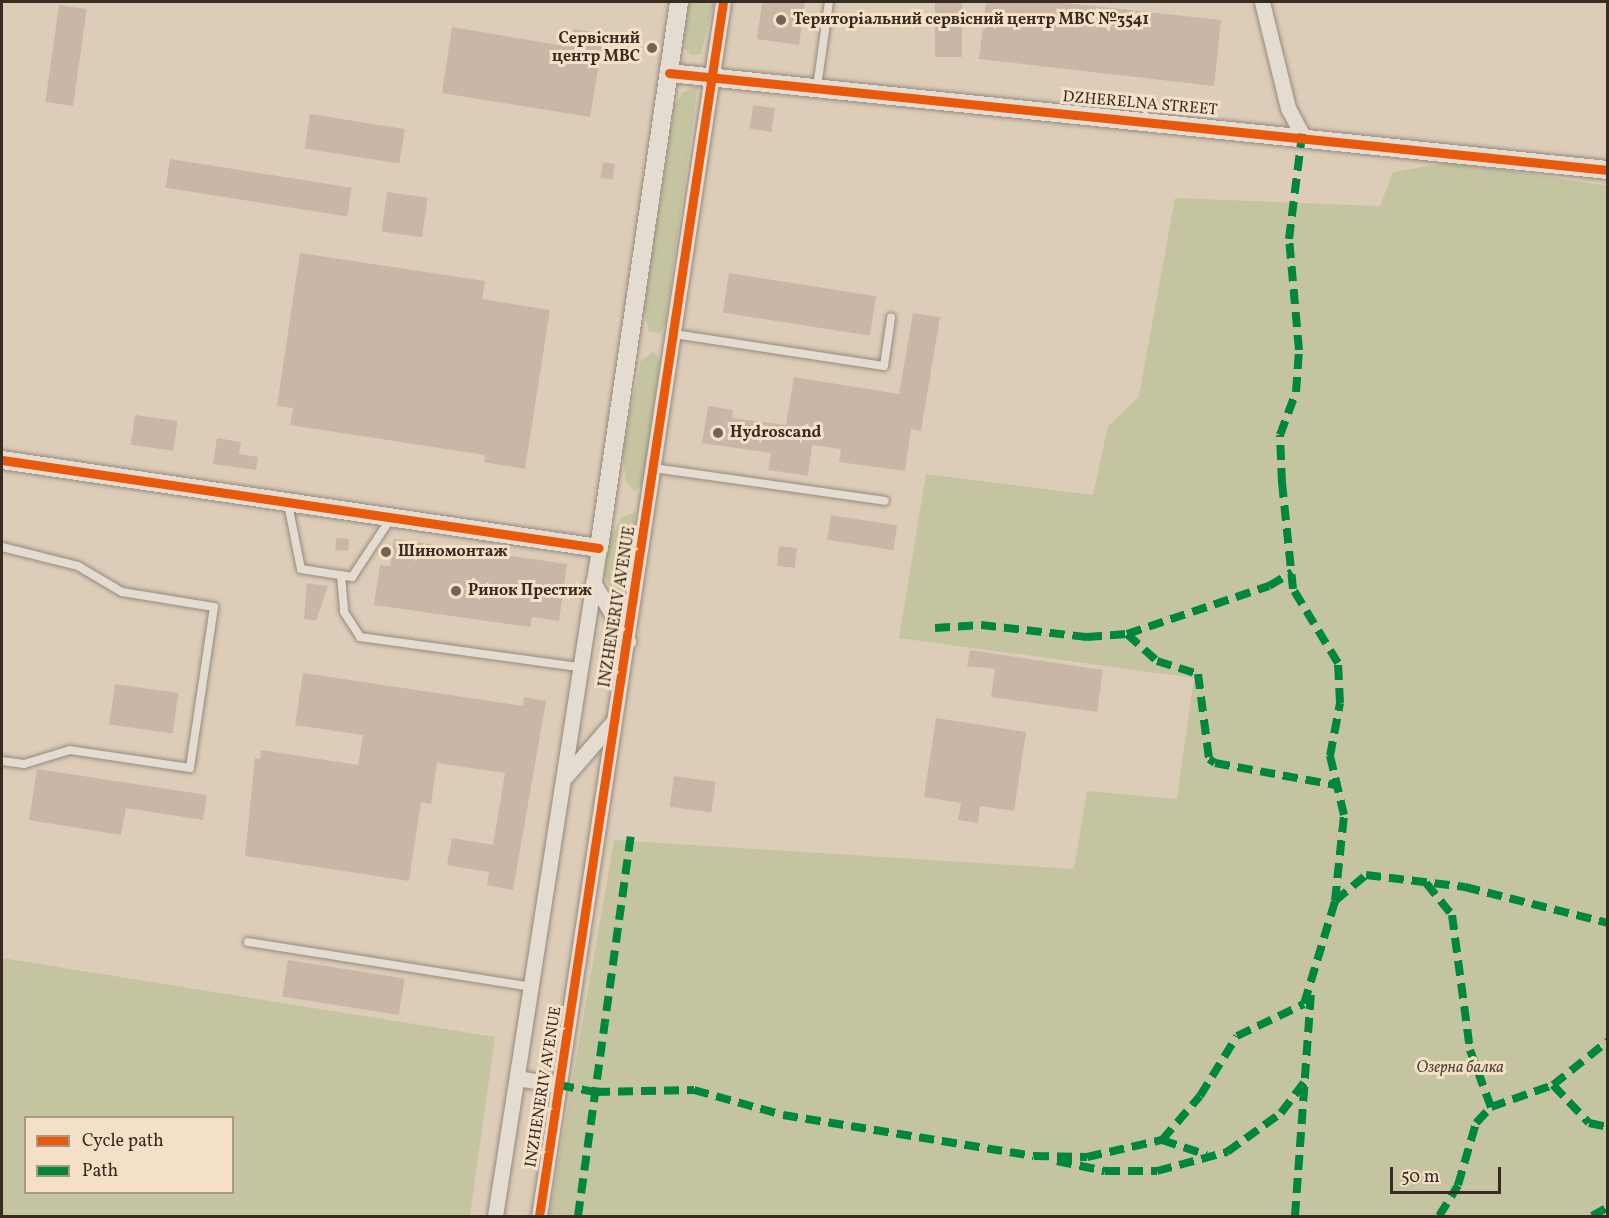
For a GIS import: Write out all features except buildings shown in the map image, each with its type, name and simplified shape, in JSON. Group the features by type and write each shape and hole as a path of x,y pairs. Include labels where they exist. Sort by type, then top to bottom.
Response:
{"street":[{"name":"INZHENERIV AVENUE","path":"598,548 680,2"},
{"name":"INZHENERIV AVENUE","path":"539,1216 628,641 723,2"},
{"path":"1262,2 1288,108 1302,134"},
{"name":"DZHERELNA STREET","path":"669,73 1302,134 1608,170"},
{"path":"2,460 598,548 495,1216"},
{"path":"593,582 628,641"},
{"path":"562,781 616,718"},
{"path":"517,1078 559,1085"},
{"path":"499,1194 504,1216"},
{"path":"528,1216 542,1195"}],"lane":[{"path":"817,88 829,2"},
{"path":"674,334 884,366 891,318"},
{"path":"654,468 885,501"},
{"path":"288,502 301,569 352,577 391,518"},
{"path":"2,547 78,566 122,592 214,607 190,768 70,750 24,765 2,761"},
{"path":"341,575 344,612 360,637 580,668"},
{"path":"248,942 531,987"}],"green space":[{"path":"688,2 714,2 701,54 691,55 683,47"},
{"path":"698,86 665,325 661,333 649,332 644,308 674,107 682,93"},
{"name":"Озерна балка","path":"1453,162 1607,186 1607,1216 549,1216 614,840 1074,869 1087,791 1177,799 1194,678 899,638 926,474 1093,495 1108,426 1139,396 1175,198 1380,206 1393,172"},
{"path":"654,351 660,361 648,458 641,487 634,491 626,481 622,449 641,361"},
{"path":"636,512 632,535 619,554 625,590 614,593 604,576 608,541 622,517"},
{"path":"2,958 495,1037 470,1216 2,1216"}],"marked path":[{"path":"559,1085 595,1092 694,1090 783,1115 1034,1156 1087,1157 1162,1140 1200,1096 1237,1036 1304,1004 1335,901 1344,815 1330,756 1340,703 1338,663 1293,589 1282,483 1280,435 1296,392 1299,350 1289,239 1302,134"},
{"path":"935,628 981,625 1087,637 1127,634 1269,586 1292,572"},
{"path":"1127,634 1157,661 1198,674 1209,759 1215,763 1340,786"},
{"path":"578,1216 631,832"},
{"path":"1335,901 1366,875 1465,887 1608,923"},
{"path":"1426,883 1452,915 1470,1050 1491,1107"},
{"path":"1295,1216 1311,995"},
{"path":"1439,1216 1458,1185 1476,1123 1491,1107 1553,1085 1608,1041"},
{"path":"1057,1161 1105,1171 1157,1171 1227,1152 1281,1113 1304,1082"},
{"path":"1553,1085 1589,1123 1608,1127"},
{"path":"1162,1140 1207,1155"},
{"path":"1592,1216 1608,1207"}],"cycle path":[{"path":"539,1216 723,2"},
{"path":"669,73 1608,170"},
{"path":"2,460 599,548"}],"place":[{"name":"Територіальний сервісний центр МВС №3541","path":"781,20"},
{"name":"Сервісний центр МВС","path":"652,48"},
{"name":"Hydroscand","path":"718,433"},
{"name":"Шиномонтаж","path":"386,552"},
{"name":"Ринок Престиж","path":"456,591"}]}
